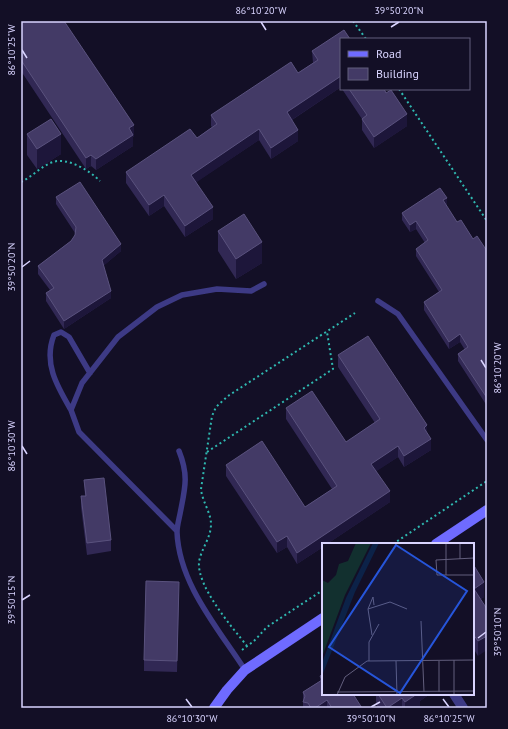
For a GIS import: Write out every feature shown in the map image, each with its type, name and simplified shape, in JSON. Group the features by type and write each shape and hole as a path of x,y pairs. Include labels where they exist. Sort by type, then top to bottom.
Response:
{"street":[{"path":"438,543 487,510"},
{"path":"214,708 227,690 245,670 322,619"},
{"path":"455,695 463,708"}],"lane":[{"path":"71,410 82,383 112,343 118,336 157,307 182,295 217,289 251,291 264,284"},
{"path":"378,301 398,314 487,440"},
{"path":"90,372 69,337 61,332 54,335 50,345 49,359 55,382 71,410 79,432 177,531"},
{"path":"179,451 185,467 186,485 177,531 185,571 197,598 245,670"}],"path":[{"path":"354,21 365,38"},
{"path":"400,90 487,221"},
{"path":"21,182 53,162 67,162 79,167 100,181"},
{"path":"247,646 218,608 204,585 199,562 209,536 212,523 202,498 201,489 212,416 216,407 228,396 355,313"},
{"path":"207,452 333,370 327,331"},
{"path":"394,543 487,481"},
{"path":"242,650 267,627 322,591"}],"building":[{"path":"21,21 64,21 134,125 129,128 133,135 96,159 91,155 86,158 21,60"},
{"path":"344,30 349,38 340,38 340,77 287,112 298,130 271,148 259,129 191,175 213,207 185,226 164,195 149,205 126,172 190,129 197,138 217,124 211,115 291,62 298,73 318,60 312,51"},
{"path":"350,90 384,90 386,93 391,90 407,114 374,137 362,119 367,115"},
{"path":"51,119 61,134 37,149 27,134"},
{"path":"80,182 121,244 102,260 111,291 64,321 46,293 54,288 38,266 71,241 75,235 76,227 56,197"},
{"path":"440,188 447,198 443,200 457,222 461,220 473,239 477,236 487,251 487,398 458,354 468,347 460,334 449,342 424,302 442,290 416,249 428,240 416,221 410,225 402,213"},
{"path":"244,214 262,242 236,259 218,231"},
{"path":"368,336 427,425 424,428 431,439 404,456 398,446 371,464 390,491 297,553 287,536 277,542 226,465 262,441 305,507 337,486 286,408 312,391 346,442 380,419 338,355"},
{"path":"104,478 111,540 87,543 81,496 86,496 84,480"},
{"path":"474,566 484,582 474,589"},
{"path":"146,581 179,582 177,661 144,660"},
{"path":"474,589 487,609 487,636 478,641 474,635"},
{"path":"322,680 322,695 354,695 362,708 332,708 327,700 315,708 311,708 308,703 303,702 305,696 303,692"},
{"path":"379,695 416,695 405,702 402,698 387,708"}]}
